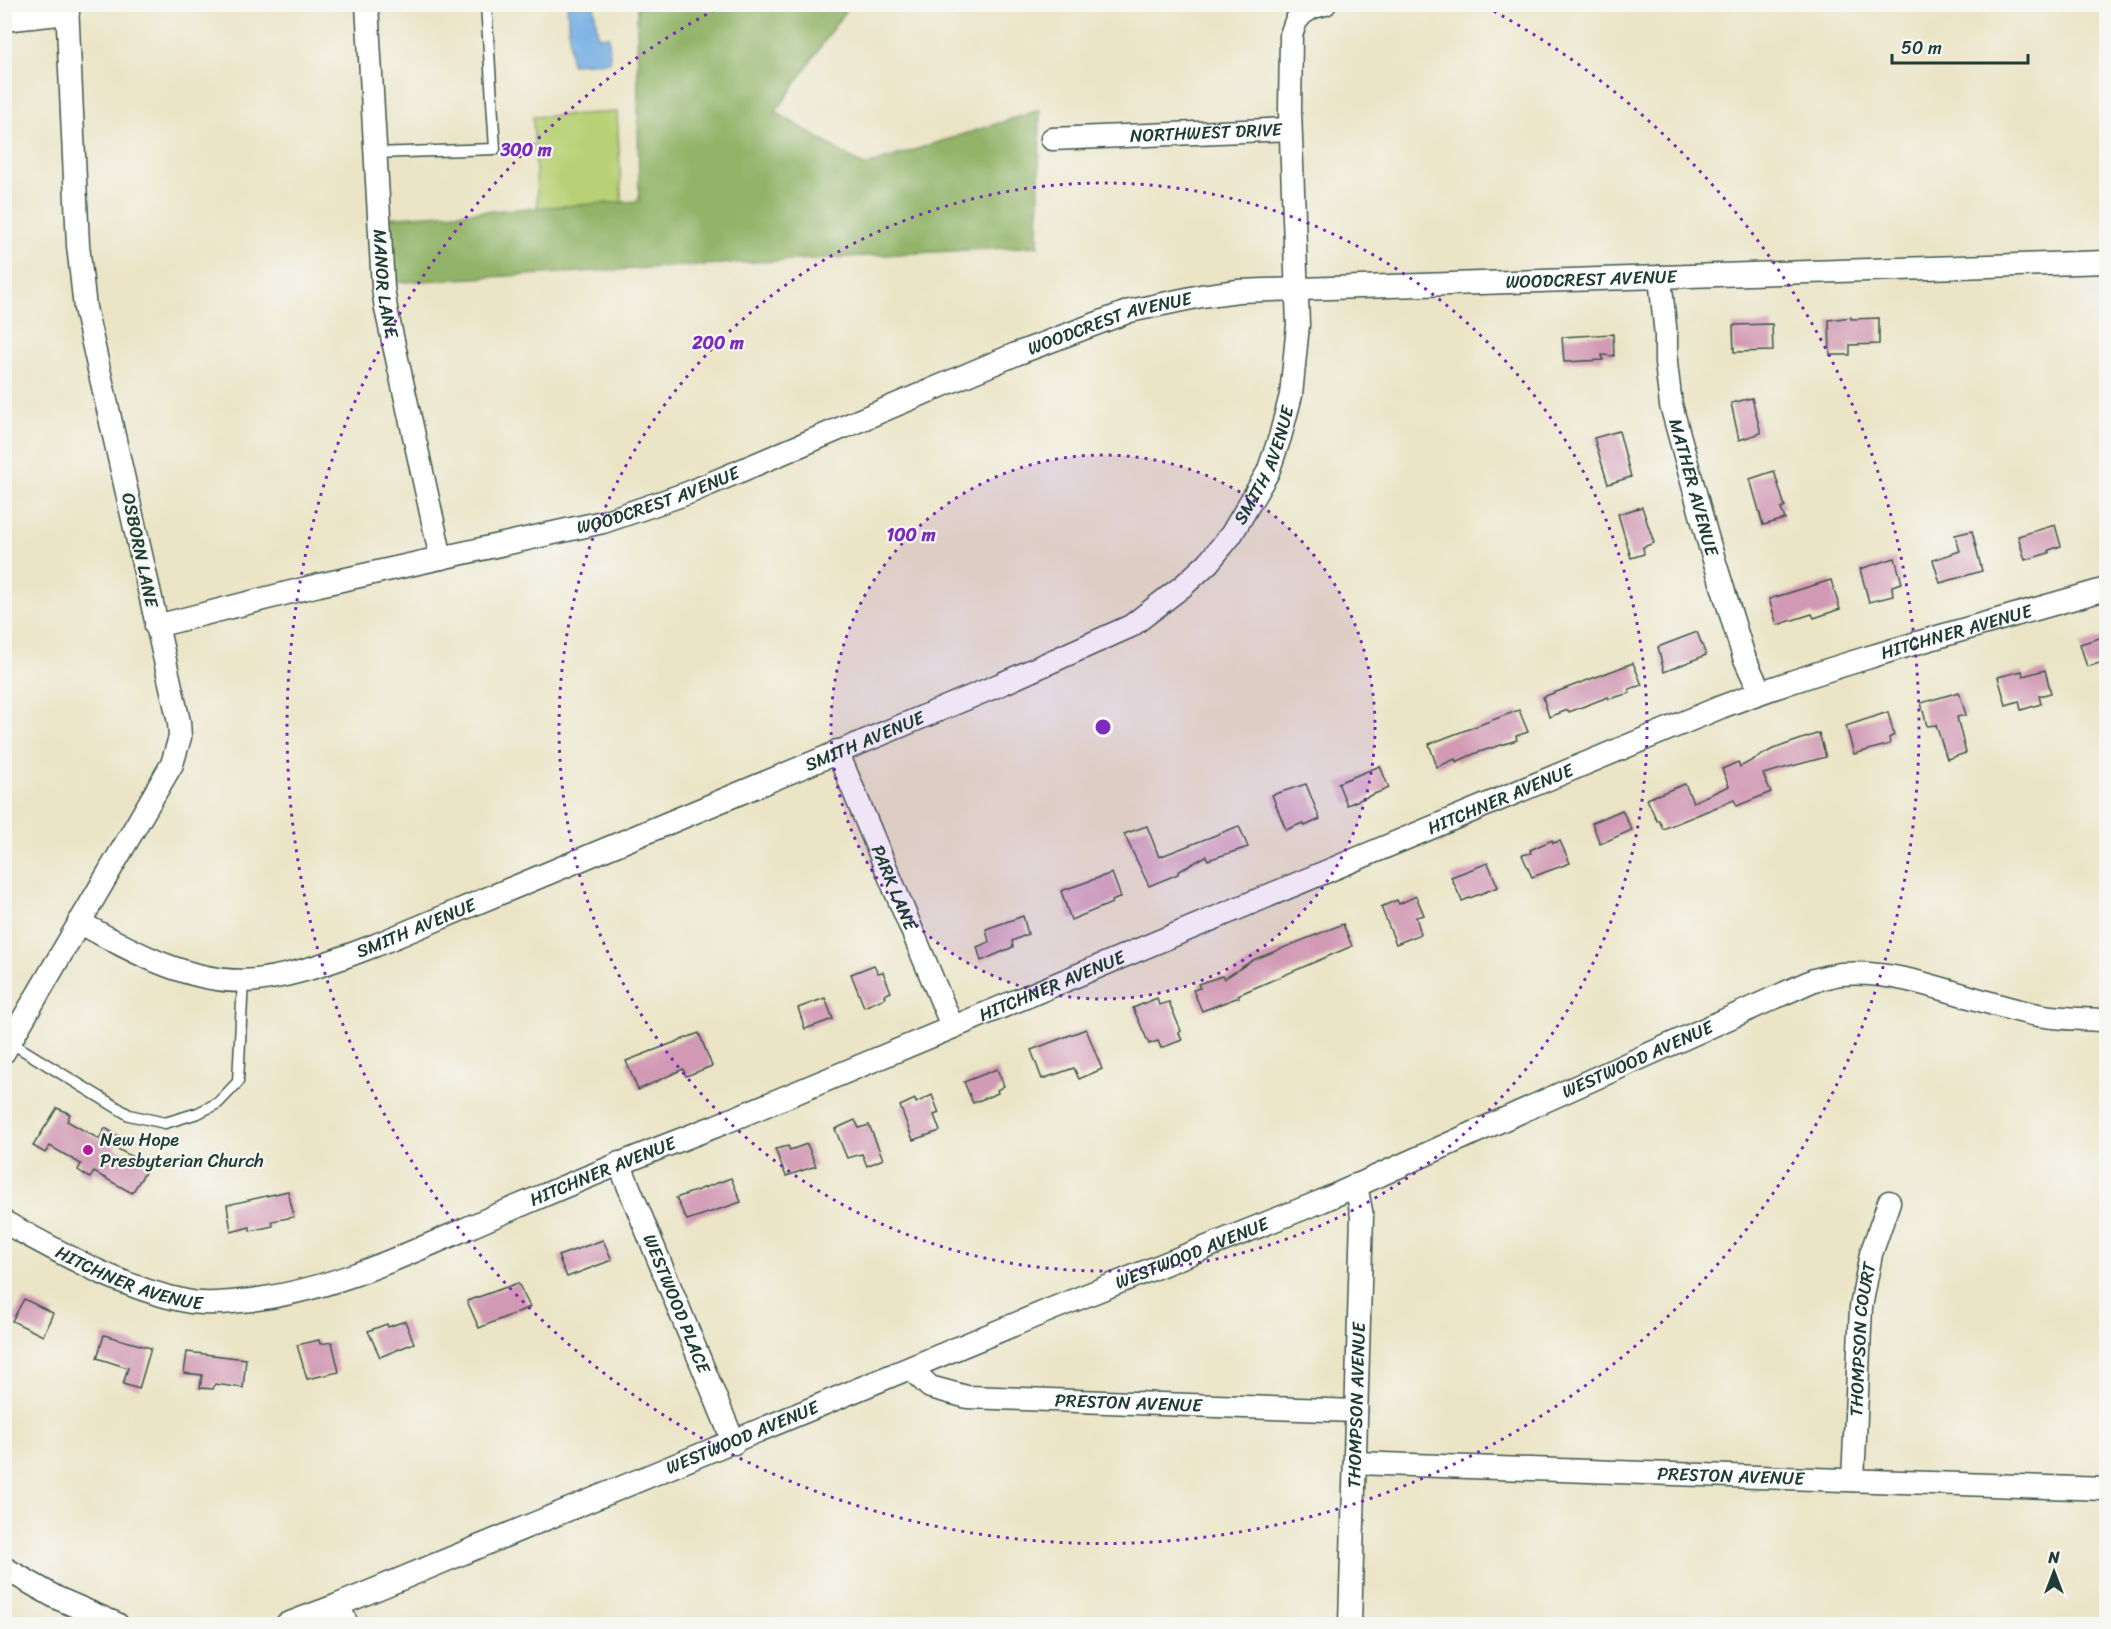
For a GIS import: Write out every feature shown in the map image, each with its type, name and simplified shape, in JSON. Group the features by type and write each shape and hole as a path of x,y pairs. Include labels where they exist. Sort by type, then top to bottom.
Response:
{"street":[{"name":"MANOR LANE","path":"367,4 380,251 386,309 441,558"},
{"name":"NORTHWEST DRIVE","path":"1052,139 1290,129 1291,35 1296,21 1302,14 1313,7 1325,4"},
{"path":"4,20 68,9"},
{"name":"OSBORN LANE","path":"7,1047 132,836 172,764 180,737 179,722 85,308 78,245 68,9"},
{"name":"SMITH AVENUE","path":"79,922 121,946 154,961 193,974 231,980 286,975 376,945 999,685 1131,626 1209,563 1231,534 1268,472 1280,437 1291,395 1298,325 1290,129"},
{"name":"WOODCREST AVENUE","path":"156,626 319,585 627,515 688,493 1016,354 1130,311 1201,296 1238,291 2106,262"},
{"name":"MATHER AVENUE","path":"1660,277 1671,405 1727,604 1744,657 1760,692"},
{"name":"HITCHNER AVENUE","path":"4,1222 131,1287 188,1302 226,1303 251,1300 298,1293 346,1279 619,1163 716,1126 1760,692 2106,589"},
{"name":"PARK LANE","path":"837,751 952,1026"},
{"name":"WESTWOOD AVENUE","path":"286,1624 342,1615 621,1487 734,1443 1356,1185 1794,988 1838,974 1867,975 1920,982 2038,1015 2106,1020"},
{"name":"WESTWOOD PLACE","path":"619,1163 734,1443"},
{"name":"THOMPSON AVENUE","path":"1350,1624 1362,1216 1356,1185"},
{"name":"THOMPSON COURT","path":"1853,1480 1861,1307 1871,1254 1889,1202"},
{"name":"PRESTON AVENUE","path":"911,1369 930,1387 967,1397 1356,1411"},
{"name":"PRESTON AVENUE","path":"1355,1463 2106,1489"},
{"path":"4,1568 57,1598 117,1624"}],"lane":[{"path":"375,153 495,149 486,4"},
{"path":"7,1047 129,1115 165,1123 198,1113 218,1103 238,1082 243,980"}],"green space":[{"path":"637,5 849,5 776,112 864,166 1040,110 1038,246 386,283 383,218 639,201"},
{"path":"617,112 622,207 538,212 533,117"}],"water":[{"path":"567,5 594,5 598,37 609,36 610,62 571,64"}],"building":[{"path":"1851,317 1851,319 1879,318 1879,344 1850,345 1850,355 1830,355 1829,320"},
{"path":"1772,324 1773,351 1734,352 1733,325"},
{"path":"1613,334 1614,356 1602,355 1603,360 1564,362 1562,337"},
{"path":"1752,398 1761,433 1739,440 1731,403"},
{"path":"1619,431 1631,477 1608,484 1594,438"},
{"path":"1774,471 1785,507 1781,509 1785,519 1763,525 1750,479"},
{"path":"1642,507 1654,543 1643,547 1644,554 1631,558 1618,514"},
{"path":"2055,525 2061,546 2049,550 2049,553 2025,560 2018,536"},
{"path":"1972,531 1982,571 1940,583 1933,560 1960,551 1955,535"},
{"path":"1895,558 1902,583 1892,586 1893,596 1869,602 1860,569"},
{"path":"1831,580 1840,609 1814,618 1812,614 1777,625 1769,599"},
{"path":"1697,632 1706,655 1664,672 1658,647"},
{"path":"2106,636 2106,661 2087,667 2080,644"},
{"path":"1633,663 1642,685 1629,689 1630,693 1609,699 1608,697 1549,717 1543,697"},
{"path":"2045,670 2051,693 2039,696 2041,704 2021,710 2019,701 2006,705 1998,677 2022,671 2023,676"},
{"path":"1959,692 1966,715 1957,717 1966,753 1947,759 1936,725 1927,726 1921,703"},
{"path":"1519,710 1528,732 1516,736 1517,740 1456,762 1455,759 1437,767 1429,744"},
{"path":"1888,712 1894,735 1889,738 1890,744 1854,754 1846,726"},
{"path":"1819,733 1826,757 1763,774 1771,792 1737,806 1734,800 1663,829 1659,820 1657,821 1647,799 1685,784 1693,802 1729,786 1722,769 1738,762 1740,767 1773,749"},
{"path":"1380,766 1389,788 1347,805 1338,783"},
{"path":"1306,784 1320,819 1305,826 1303,823 1286,830 1272,795"},
{"path":"1622,810 1632,830 1600,844 1592,823"},
{"path":"1147,826 1159,857 1239,826 1248,847 1208,860 1206,856 1178,874 1149,886 1124,834"},
{"path":"1552,840 1553,843 1560,841 1570,863 1532,877 1522,855 1531,853 1530,850"},
{"path":"1488,863 1498,887 1462,901 1451,877"},
{"path":"1112,873 1121,897 1071,920 1061,891"},
{"path":"1416,896 1424,915 1416,917 1421,934 1396,944 1381,907 1397,900 1399,904"},
{"path":"1023,916 1028,934 1012,941 1013,947 981,961 977,947 989,942 986,929"},
{"path":"1343,924 1352,946 1238,995 1239,997 1202,1011 1193,990 1200,988 1198,984 1222,976 1224,979 1253,960"},
{"path":"874,965 878,973 883,972 891,992 884,995 885,998 864,1007 851,974"},
{"path":"825,998 833,1019 805,1029 798,1008"},
{"path":"1157,998 1159,1005 1169,1002 1181,1031 1179,1033 1182,1040 1161,1048 1158,1041 1149,1044 1133,1008"},
{"path":"1086,1029 1102,1069 1079,1079 1074,1068 1042,1079 1031,1050"},
{"path":"699,1033 712,1066 686,1076 683,1069 638,1090 626,1061"},
{"path":"997,1069 1004,1086 997,1090 998,1093 973,1103 964,1082"},
{"path":"932,1095 939,1113 934,1115 940,1131 913,1140 900,1106 915,1099 916,1103"},
{"name":"New Hope Presbyterian Church","path":"57,1108 70,1114 67,1121 99,1139 105,1128 120,1137 114,1147 149,1166 132,1193 94,1172 90,1178 78,1170 81,1164 50,1146 45,1153 33,1146"},
{"path":"855,1120 859,1128 869,1125 883,1159 867,1166 862,1154 847,1158 835,1129"},
{"path":"807,1144 816,1166 786,1176 775,1149 788,1146 790,1150"},
{"path":"731,1178 741,1202 687,1220 676,1198"},
{"path":"288,1191 294,1217 272,1221 273,1226 250,1231 250,1227 231,1232 227,1205"},
{"path":"603,1240 612,1260 567,1277 558,1256"},
{"path":"518,1283 530,1307 479,1328 467,1301"},
{"path":"24,1299 53,1313 43,1336 12,1321"},
{"path":"405,1321 414,1343 380,1357 368,1331 387,1324 388,1327"},
{"path":"104,1335 151,1348 139,1389 123,1384 128,1368 97,1358"},
{"path":"319,1340 320,1344 332,1342 339,1372 307,1379 297,1345"},
{"path":"187,1352 246,1359 243,1388 215,1384 213,1389 200,1388 202,1375 184,1373"}],"place":[{"name":"New Hope Presbyterian Church","path":"88,1150"}]}
